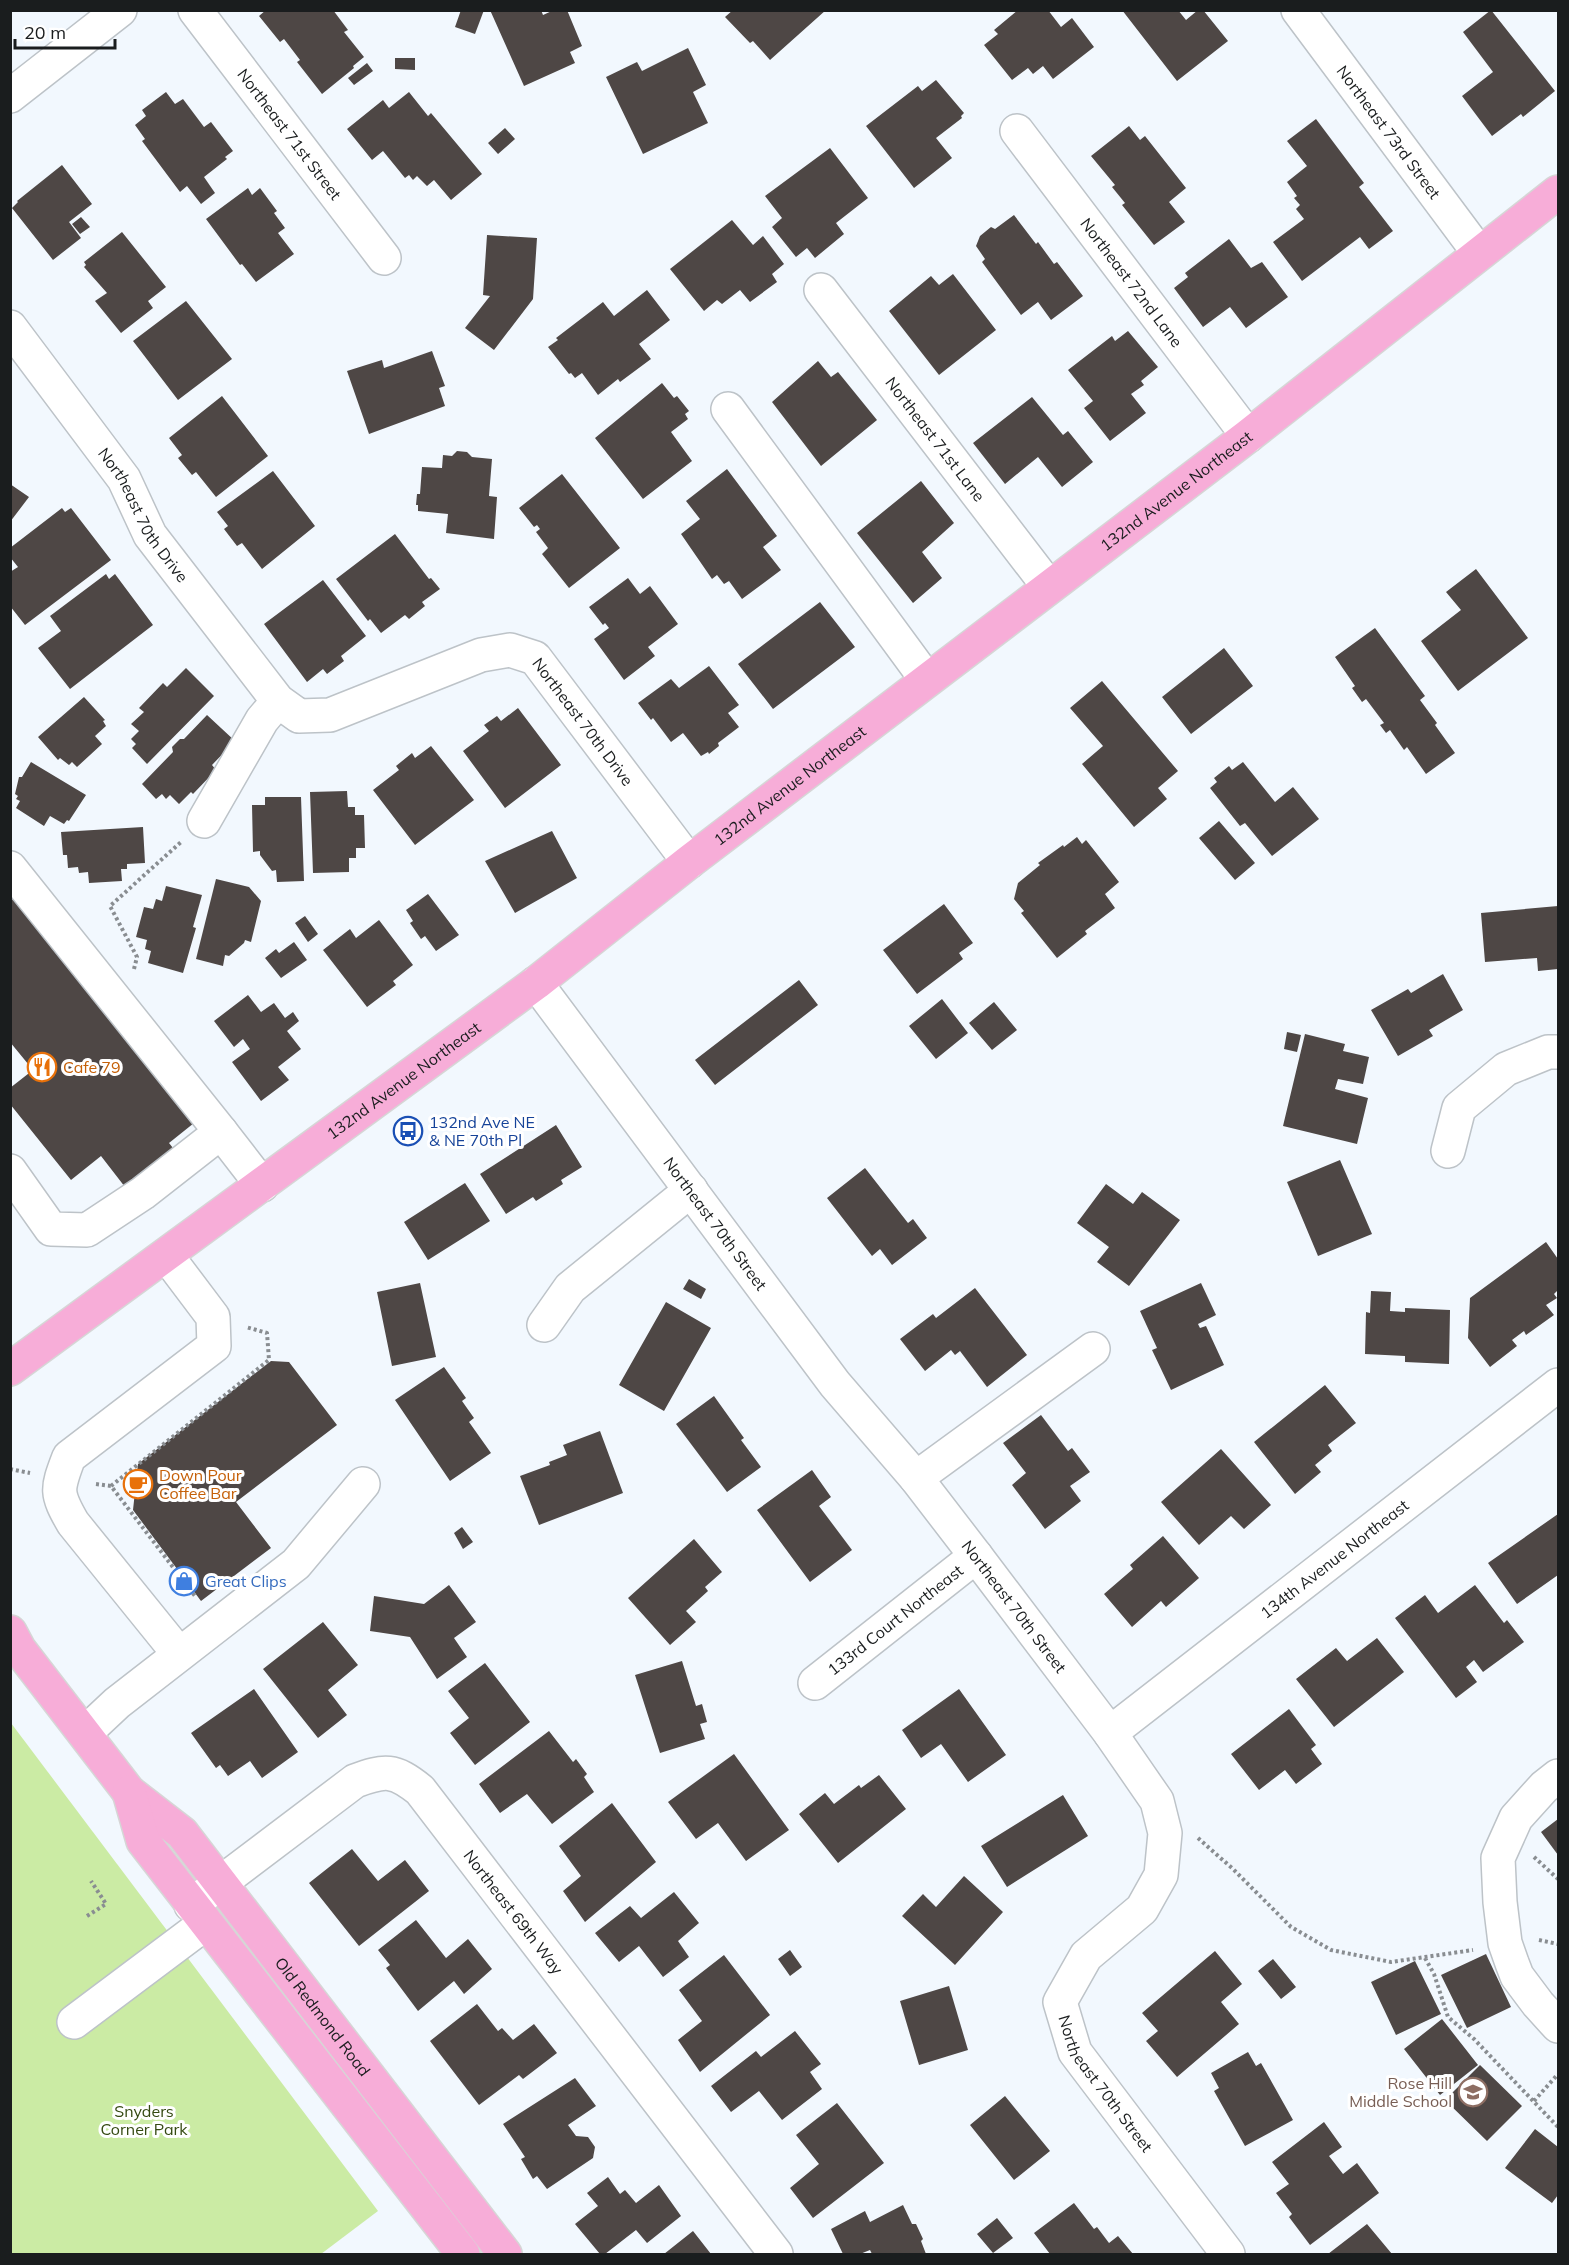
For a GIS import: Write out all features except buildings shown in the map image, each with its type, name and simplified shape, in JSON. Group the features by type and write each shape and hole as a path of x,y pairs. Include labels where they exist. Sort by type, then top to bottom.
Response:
{"main road":[{"name":"132nd Avenue Northeast","path":"11,1368 536,982 689,862 1248,436 1558,192"},
{"name":"Old Redmond Road","path":"10,1632 129,1792 182,1833 505,2254"},
{"name":"Old Redmond Road","path":"129,1792 143,1841 464,2254"}],"street":[{"path":"10,96 120,10"},
{"name":"Northeast 71st Street","path":"195,10 384,258"},
{"name":"Northeast 73rd Street","path":"1298,10 1479,254"},
{"name":"Northeast 72nd Lane","path":"1017,131 1248,436"},
{"name":"Northeast 71st Lane","path":"821,290 1049,587"},
{"name":"Northeast 70th Drive","path":"11,330 124,479 150,535 278,701 299,716 330,715 481,655 510,650 535,658 689,862"},
{"path":"729,409 927,680"},
{"path":"204,821 262,720 278,701"},
{"path":"10,868 262,1185"},
{"name":"Northeast 70th Street","path":"536,982 835,1384 916,1478 1110,1733 1157,1801 1165,1833 1161,1875 1142,1910 1086,1956 1060,2002 1074,2052 1228,2254"},
{"path":"1448,1150 1459,1108 1506,1070 1548,1052 1558,1052"},
{"path":"10,1171 51,1229 87,1230 143,1193 221,1132"},
{"path":"544,1325 570,1288 691,1190"},
{"path":"166,1256 213,1317 214,1346 69,1457 61,1479 60,1500 73,1523 179,1654"},
{"path":"916,1478 1093,1349"},
{"name":"134th Avenue Northeast","path":"1110,1733 1558,1385"},
{"path":"85,1733 117,1703 296,1564 363,1484"},
{"name":"133rd Court Northeast","path":"815,1683 976,1556"},
{"name":"Northeast 69th Way","path":"74,2022 198,1914 221,1883 355,1781 378,1773 403,1776 420,1790 776,2254"},
{"path":"1558,1776 1544,1787 1516,1818 1498,1858 1505,1943 1512,1964 1517,1976 1538,2004 1558,2025"}],"path":[{"path":"134,970 137,957 110,906 204,821"},
{"path":"90,1483 111,1486 195,1596"},
{"path":"1195,1835 1291,1927 1331,1950 1391,1962 1479,1949"},
{"path":"1528,1851 1558,1879"},
{"path":"87,1916 106,1904 91,1881"},
{"path":"1425,1958 1434,1974 1448,2017 1474,2039 1558,2127"},
{"path":"1534,2102 1558,2074"}],"green space":[{"name":"Snyders Corner Park","path":"11,1723 378,2211 321,2254 11,2254"}],"place":[{"name":"Cafe 79","path":"42,1067"},
{"name":"132nd Ave NE & NE 70th Pl","path":"408,1131"},
{"name":"Down Pour Coffee Bar","path":"138,1484"},
{"name":"Great Clips","path":"184,1581"},
{"name":"Rose Hill Middle School","path":"1473,2092"}]}
